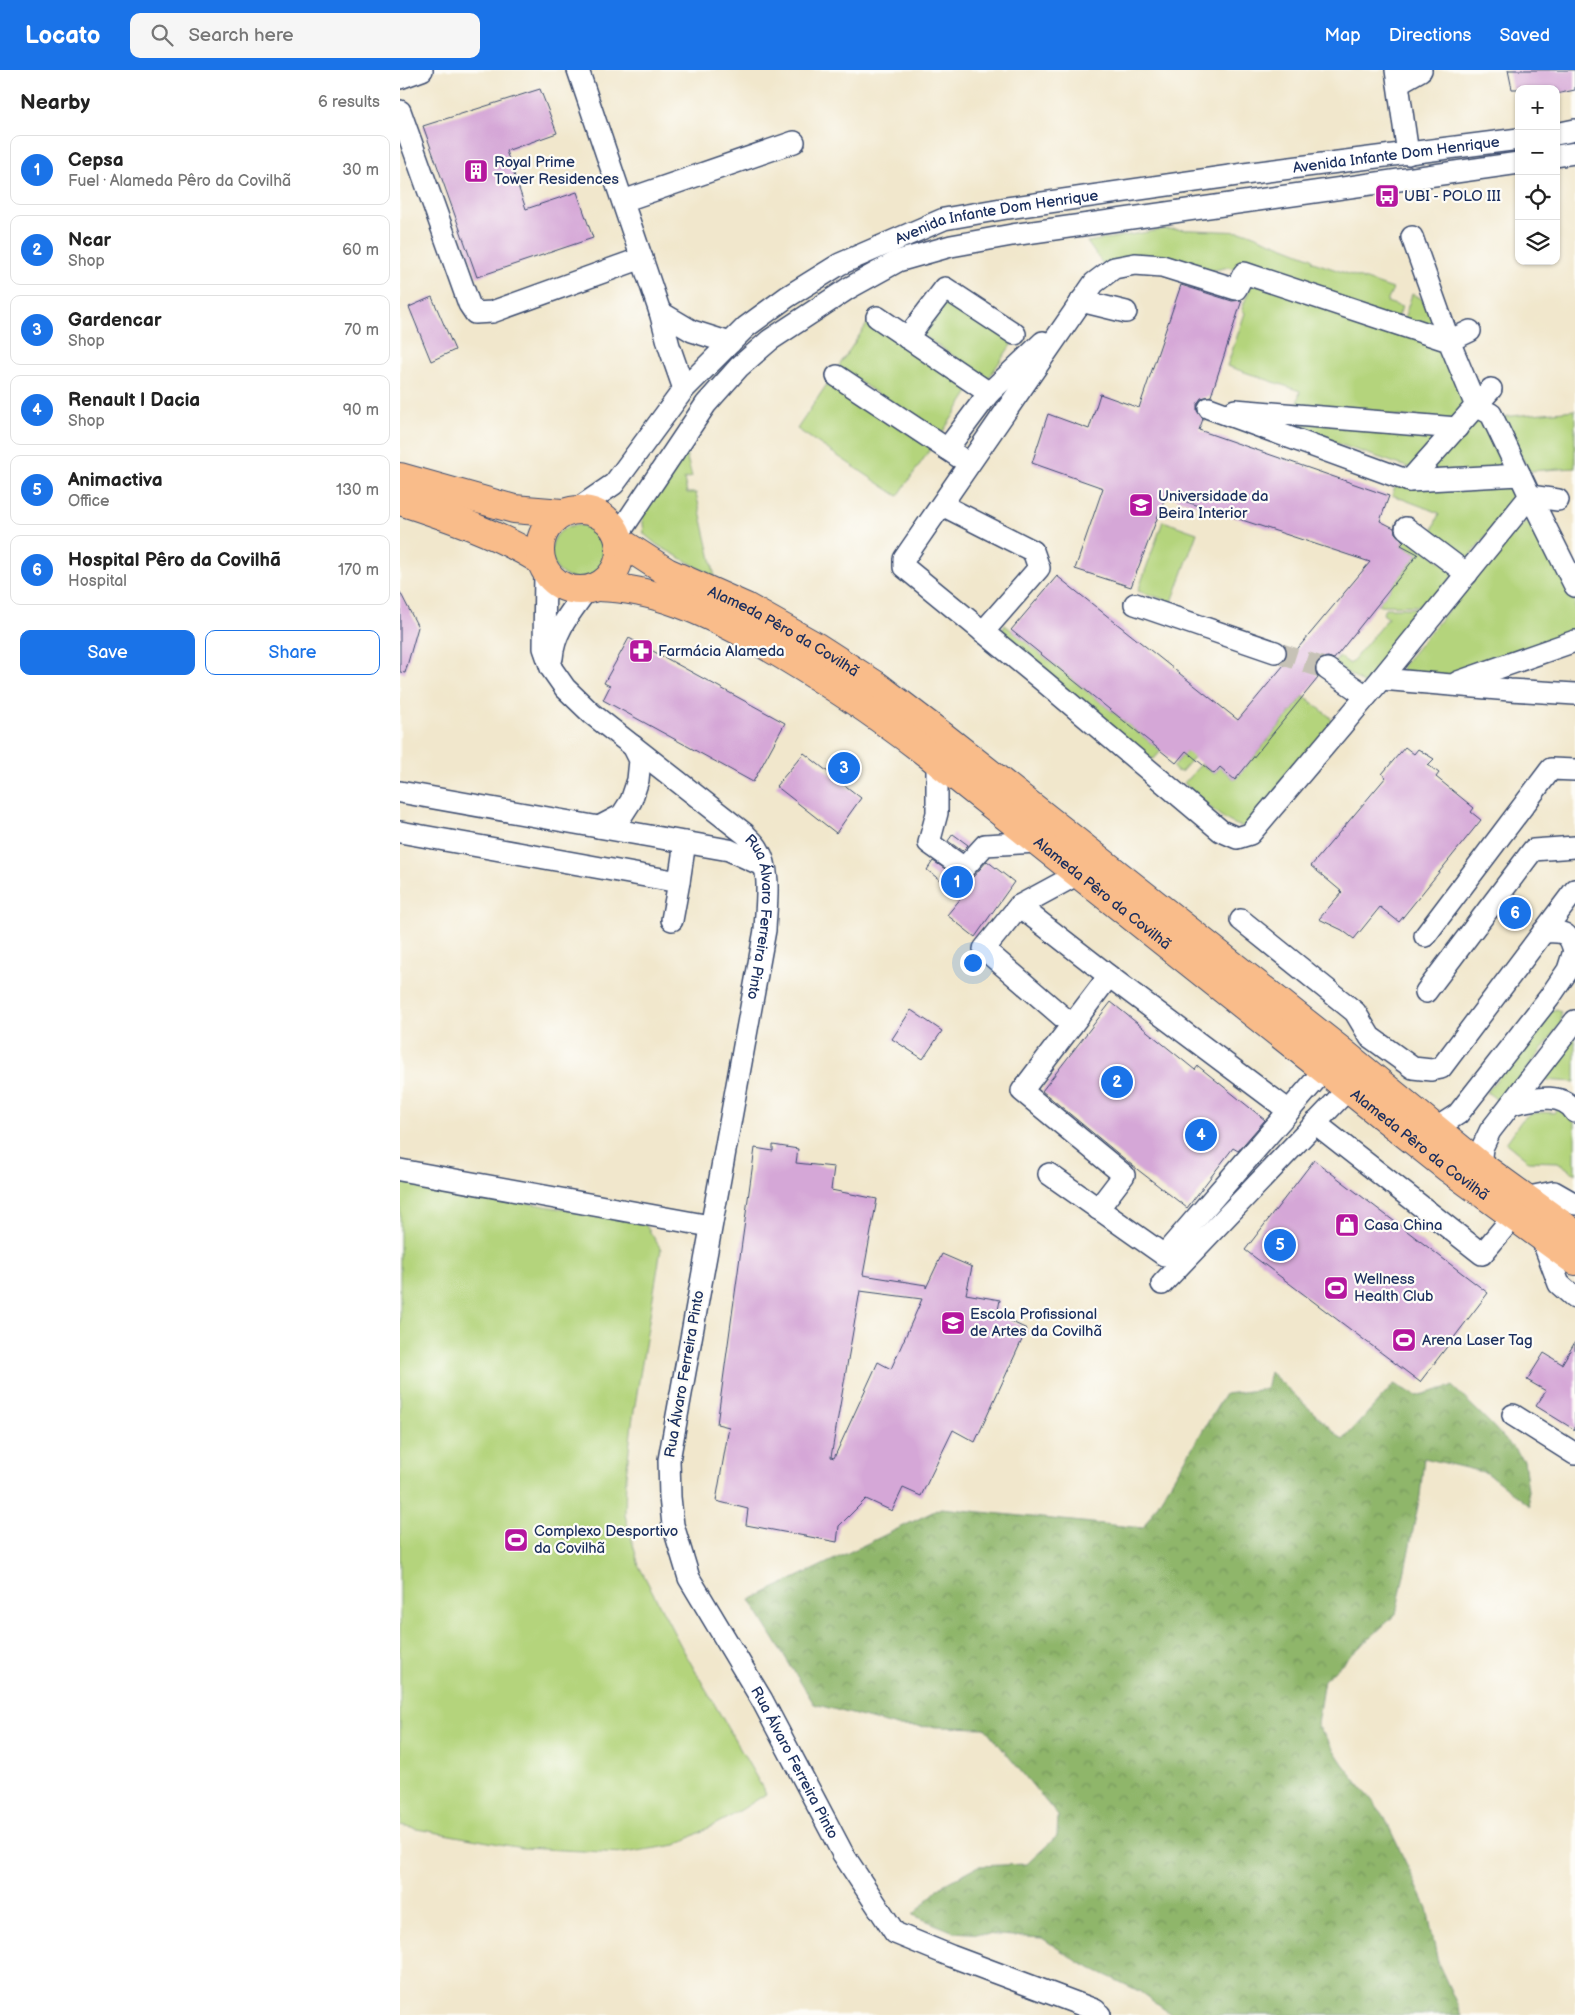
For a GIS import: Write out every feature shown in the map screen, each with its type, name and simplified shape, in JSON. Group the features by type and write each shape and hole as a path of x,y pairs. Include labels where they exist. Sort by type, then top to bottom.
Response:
{"main road":[{"path":"400,477 514,509 569,512 589,511 601,516 611,524 619,538 620,554 617,568 609,579 592,589 574,591 563,587 553,581 543,566 539,546 543,533 551,522 569,512"},
{"path":"400,502 492,534 543,566"},
{"name":"Alameda Pêro da Covilhã","path":"619,538 667,572 746,607 826,652 876,685 1340,1050 1480,1165 1519,1207 1542,1239 1575,1261"},
{"name":"Alameda Pêro da Covilhã","path":"592,589 614,588 655,594 711,616 805,667 862,704 937,761 1449,1169 1519,1207 1575,1234"}],"street":[{"path":"400,78 422,70"},
{"path":"578,70 660,312 669,346 684,389"},
{"path":"1408,154 1397,76 1421,70"},
{"path":"400,111 465,295 474,313 492,312 642,258"},
{"path":"1560,133 1575,130"},
{"name":"Avenida Infante Dom Henrique","path":"569,512 614,484 684,389 746,327 787,297 840,264 944,219 1007,208 1244,174 1515,140"},
{"path":"623,201 794,142"},
{"path":"1560,155 1575,153"},
{"name":"Avenida Infante Dom Henrique","path":"619,538 706,404 739,367 770,340 850,288 898,261 951,246 1012,235 1515,164"},
{"path":"1412,237 1448,341 1476,406 1491,414 1575,586"},
{"path":"1470,331 1448,341 1244,273 1236,289 1162,266 1135,264 1114,268 1094,283 1081,301 904,559 904,567 1221,831 1237,838 1250,834 1381,679 1530,496"},
{"path":"908,338 945,288 1015,334"},
{"path":"1081,301 1126,312"},
{"path":"660,312 692,331 730,343"},
{"path":"877,318 989,393"},
{"path":"947,449 989,393 1069,319"},
{"path":"837,376 970,464"},
{"path":"1409,481 1491,389"},
{"path":"1457,428 1209,408 1409,481 1520,475"},
{"path":"1530,496 1558,500"},
{"path":"942,506 1033,551 1039,568 983,632"},
{"path":"1406,528 1467,574"},
{"name":"Rua Álvaro Ferreira Pinto","path":"543,566 544,648 551,668 565,688 592,714 745,834 758,849 764,866 768,890 765,930 669,1460 670,1497 674,1525 689,1578 762,1700 843,1854 895,1933 1096,2010 1100,2015"},
{"path":"551,668 553,643 559,629 592,589"},
{"path":"1135,604 1275,652"},
{"path":"1451,685 1575,641"},
{"path":"1327,669 1366,696"},
{"path":"1381,679 1575,694"},
{"path":"599,827 622,815 631,801 638,780 640,760 633,746"},
{"path":"937,761 937,813 929,843 964,868 985,845 1038,842"},
{"path":"1425,936 1551,769 1575,770"},
{"path":"400,792 729,850 764,866"},
{"path":"400,832 679,882"},
{"path":"672,920 685,842"},
{"path":"1426,992 1533,850 1575,847"},
{"path":"1072,1025 984,949 1019,906 1078,874"},
{"path":"1241,920 1355,1012 1370,1037 1413,1068 1432,1070 1441,1068 1575,890"},
{"path":"1019,906 1289,1111"},
{"path":"1429,1125 1441,1124 1458,1114 1549,998 1568,970 1575,950 1571,939 1566,934 1543,932"},
{"path":"1098,1209 1124,1175 1022,1091 1109,976"},
{"path":"1480,1165 1482,1148 1490,1131 1575,1021"},
{"path":"1049,1174 1164,1255 1325,1069"},
{"path":"1162,1284 1349,1088"},
{"path":"1511,1104 1554,1098 1570,1104 1575,1112"},
{"path":"1315,1123 1482,1254 1519,1207 1554,1192 1575,1204"},
{"path":"400,1170 710,1226"},
{"path":"1542,1239 1559,1284 1575,1298"},
{"path":"1513,1415 1575,1454"}],"green space":[{"path":"1166,229 1246,232 1312,258 1313,262 1393,289 1387,302 1402,307 1396,323 1229,267 1201,273 1105,267 1087,242"},
{"path":"1253,279 1441,342 1466,401 1453,420 1296,409 1300,391 1227,366 1245,313 1242,309"},
{"path":"1412,294 1422,299 1438,331 1402,325"},
{"path":"947,297 1013,342 988,379 921,334"},
{"path":"869,321 971,389 940,436 838,367"},
{"path":"829,381 931,448 898,496 797,429"},
{"path":"1575,410 1575,468 1529,471 1501,417"},
{"path":"1474,420 1488,421 1517,473 1423,479"},
{"path":"1270,421 1442,430 1410,468"},
{"path":"682,438 692,477 684,479 687,493 696,493 715,577 657,545 644,534 642,511"},
{"path":"1518,482 1519,494 1465,562 1429,540 1439,513 1392,495 1395,487"},
{"path":"1535,520 1575,594 1575,638 1451,678 1403,672 1402,666 1511,535 1527,521"},
{"path":"1163,521 1197,533 1172,602 1138,591"},
{"path":"578,525 588,527 597,533 603,542 605,552 603,562 597,571 588,577 578,579 568,577 559,571 553,562 551,552 553,542 559,533 568,527"},
{"path":"1408,536 1455,573 1430,606 1377,605 1418,554 1401,545"},
{"path":"1385,608 1426,608 1364,684 1334,664 1339,656 1350,664 1388,618 1383,614"},
{"path":"1005,625 1161,751 1154,759 1150,758 1000,635"},
{"path":"1304,696 1330,717 1333,723 1245,827 1237,825 1221,816 1184,783 1201,764 1214,774 1220,767 1235,780"},
{"path":"1197,738 1205,745 1181,772 1176,771 1173,767"},
{"path":"1557,1009 1561,1012 1561,1023 1502,1104 1487,1092 1550,1011"},
{"path":"1575,1037 1575,1082 1542,1080"},
{"path":"1557,1108 1568,1114 1575,1124 1575,1174 1558,1162 1528,1161 1506,1143 1524,1118 1535,1113 1554,1113"},
{"name":"Complexo Desportivo da Covilhã","path":"400,1180 645,1224 661,1249 632,1423 626,1476 625,1515 639,1566 681,1646 766,1794 733,1815 676,1845 624,1853 522,1848 400,1826"},
{"path":"1270,1372 1343,1440 1394,1384 1417,1396 1452,1386 1524,1460 1530,1506 1487,1473 1424,1458 1420,1496 1396,1614 1324,1680 1317,1724 1343,1764 1383,1814 1427,1908 1438,1963 1462,2015 1172,2015 1139,1991 1080,1963 1042,1938 954,1932 913,1915 941,1886 978,1866 1027,1864 1057,1836 1058,1816 985,1728 897,1726 814,1704 750,1600 941,1508 1143,1528 1225,1394 1266,1389"}],"building":[{"path":"1508,70 1575,70 1575,90 1560,93 1560,85 1515,85 1515,89 1512,89"},
{"name":"Royal Prime Tower Residences","path":"540,89 557,133 506,151 526,209 577,192 593,238 477,277 423,126"},
{"path":"1181,285 1232,301 1242,300 1211,396 1201,398 1197,404 1197,411 1203,419 1199,430 1389,496 1380,521 1394,528 1395,533 1404,542 1401,545 1418,554 1334,659 1328,657 1321,658 1317,662 1315,668 1318,678 1235,780 1220,767 1214,774 1186,751 1176,763 1011,630 1057,576 1238,720 1370,562 1166,495 1131,587 1075,569 1103,488 1032,463 1048,414 1089,429 1100,394 1139,408"},
{"path":"432,297 455,350 431,361 409,307"},
{"path":"400,592 418,627 405,673 400,672"},
{"path":"629,638 785,723 753,782 603,700 610,686 604,683"},
{"path":"1405,747 1414,754 1418,749 1434,759 1428,765 1439,773 1436,777 1474,808 1471,812 1481,820 1399,922 1380,907 1354,939 1342,930 1319,919 1342,892 1311,866 1386,777 1382,774"},
{"path":"804,753 861,798 836,833 776,786"},
{"path":"953,834 968,845 962,851 948,841"},
{"path":"933,861 963,880 973,877 987,861 1014,882 975,937 947,915 962,897 927,870"},
{"path":"1111,1002 1195,1070 1198,1066 1265,1120 1238,1151 1233,1148 1187,1208 1042,1091"},
{"path":"911,1010 942,1031 923,1059 892,1039"},
{"path":"773,1145 798,1149 796,1163 834,1167 831,1190 877,1199 863,1275 926,1285 926,1288 942,1254 972,1267 966,1294 1000,1300 997,1315 1027,1329 975,1442 953,1430 921,1496 903,1488 892,1511 866,1499 839,1526 837,1542 746,1525 748,1509 716,1501 729,1427 717,1424 755,1148 773,1151","holes":["860,1291 922,1299 891,1369 878,1362 834,1458 831,1457"]},
{"path":"1314,1160 1488,1293 1420,1382 1245,1250"},
{"path":"1575,1342 1575,1430 1536,1406 1546,1391 1527,1380 1544,1353 1562,1364"}],"tunnel":[{"path":"1275,652 1327,669"}],"place":[{"name":"Royal Prime Tower Residences","path":"476,171"},
{"name":"UBI - POLO III","path":"1387,196"},
{"name":"Universidade da Beira Interior","path":"1141,505"},
{"name":"Farmácia Alameda","path":"641,651"},
{"name":"Gardencar","path":"844,768"},
{"name":"Cepsa","path":"957,882"},
{"name":"Hospital Pêro da Covilhã","path":"1515,913"},
{"name":"Ncar","path":"1117,1082"},
{"name":"Renault | Dacia","path":"1201,1135"},
{"name":"Casa China","path":"1347,1225"},
{"name":"Animactiva","path":"1280,1245"},
{"name":"Wellness Health Club","path":"1336,1288"},
{"name":"Escola Profissional de Artes da Covilhã","path":"953,1323"},
{"name":"Arena Laser Tag","path":"1404,1340"},
{"name":"Complexo Desportivo da Covilhã","path":"516,1540"}]}
